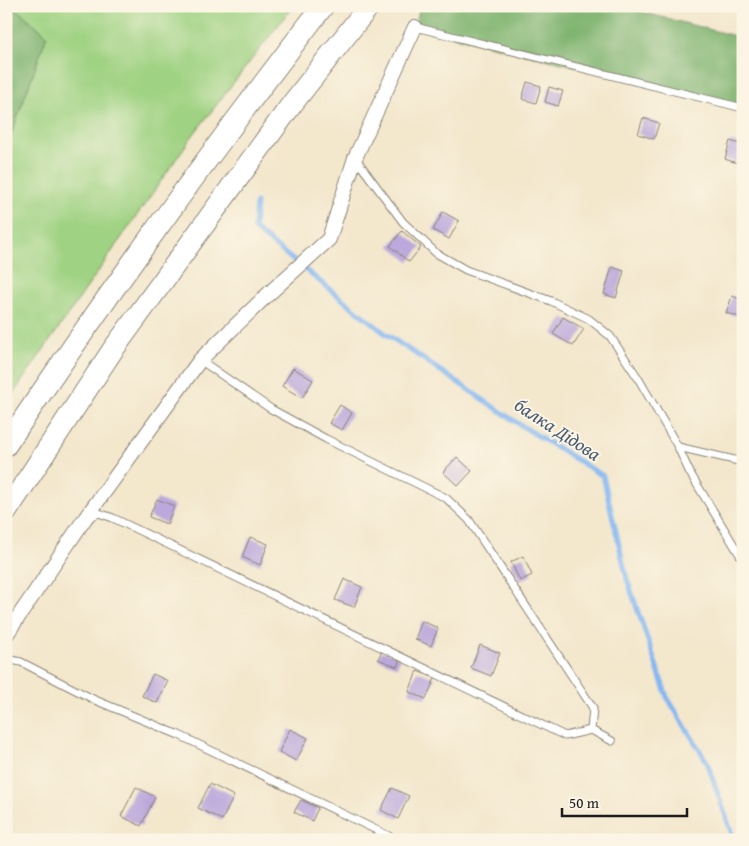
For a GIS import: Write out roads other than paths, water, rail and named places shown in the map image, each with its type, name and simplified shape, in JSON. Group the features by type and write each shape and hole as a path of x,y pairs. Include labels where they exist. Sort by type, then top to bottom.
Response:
{"main road":[{"path":"6,445 83,331 176,201 323,6"},
{"path":"6,512 112,351 292,104 369,6"}],"street":[{"path":"6,635 84,520 200,360 329,239 355,158 415,27"}],"lane":[{"path":"415,27 743,108"},
{"path":"355,158 403,222 436,253 466,270 551,301 589,319 610,336 638,378 678,447 690,473 743,560"},
{"path":"200,360 270,409 326,439 446,498 469,520 593,708 591,730"},
{"path":"678,447 743,462"},
{"path":"84,520 99,513 113,518 565,736 591,730 612,741"},
{"path":"6,659 21,662 95,700 179,735 397,840"}],"waterway":[{"name":"балка Дідова","path":"256,203 254,229 386,334 522,426 603,476 627,579 667,697 707,762 734,840"}]}
